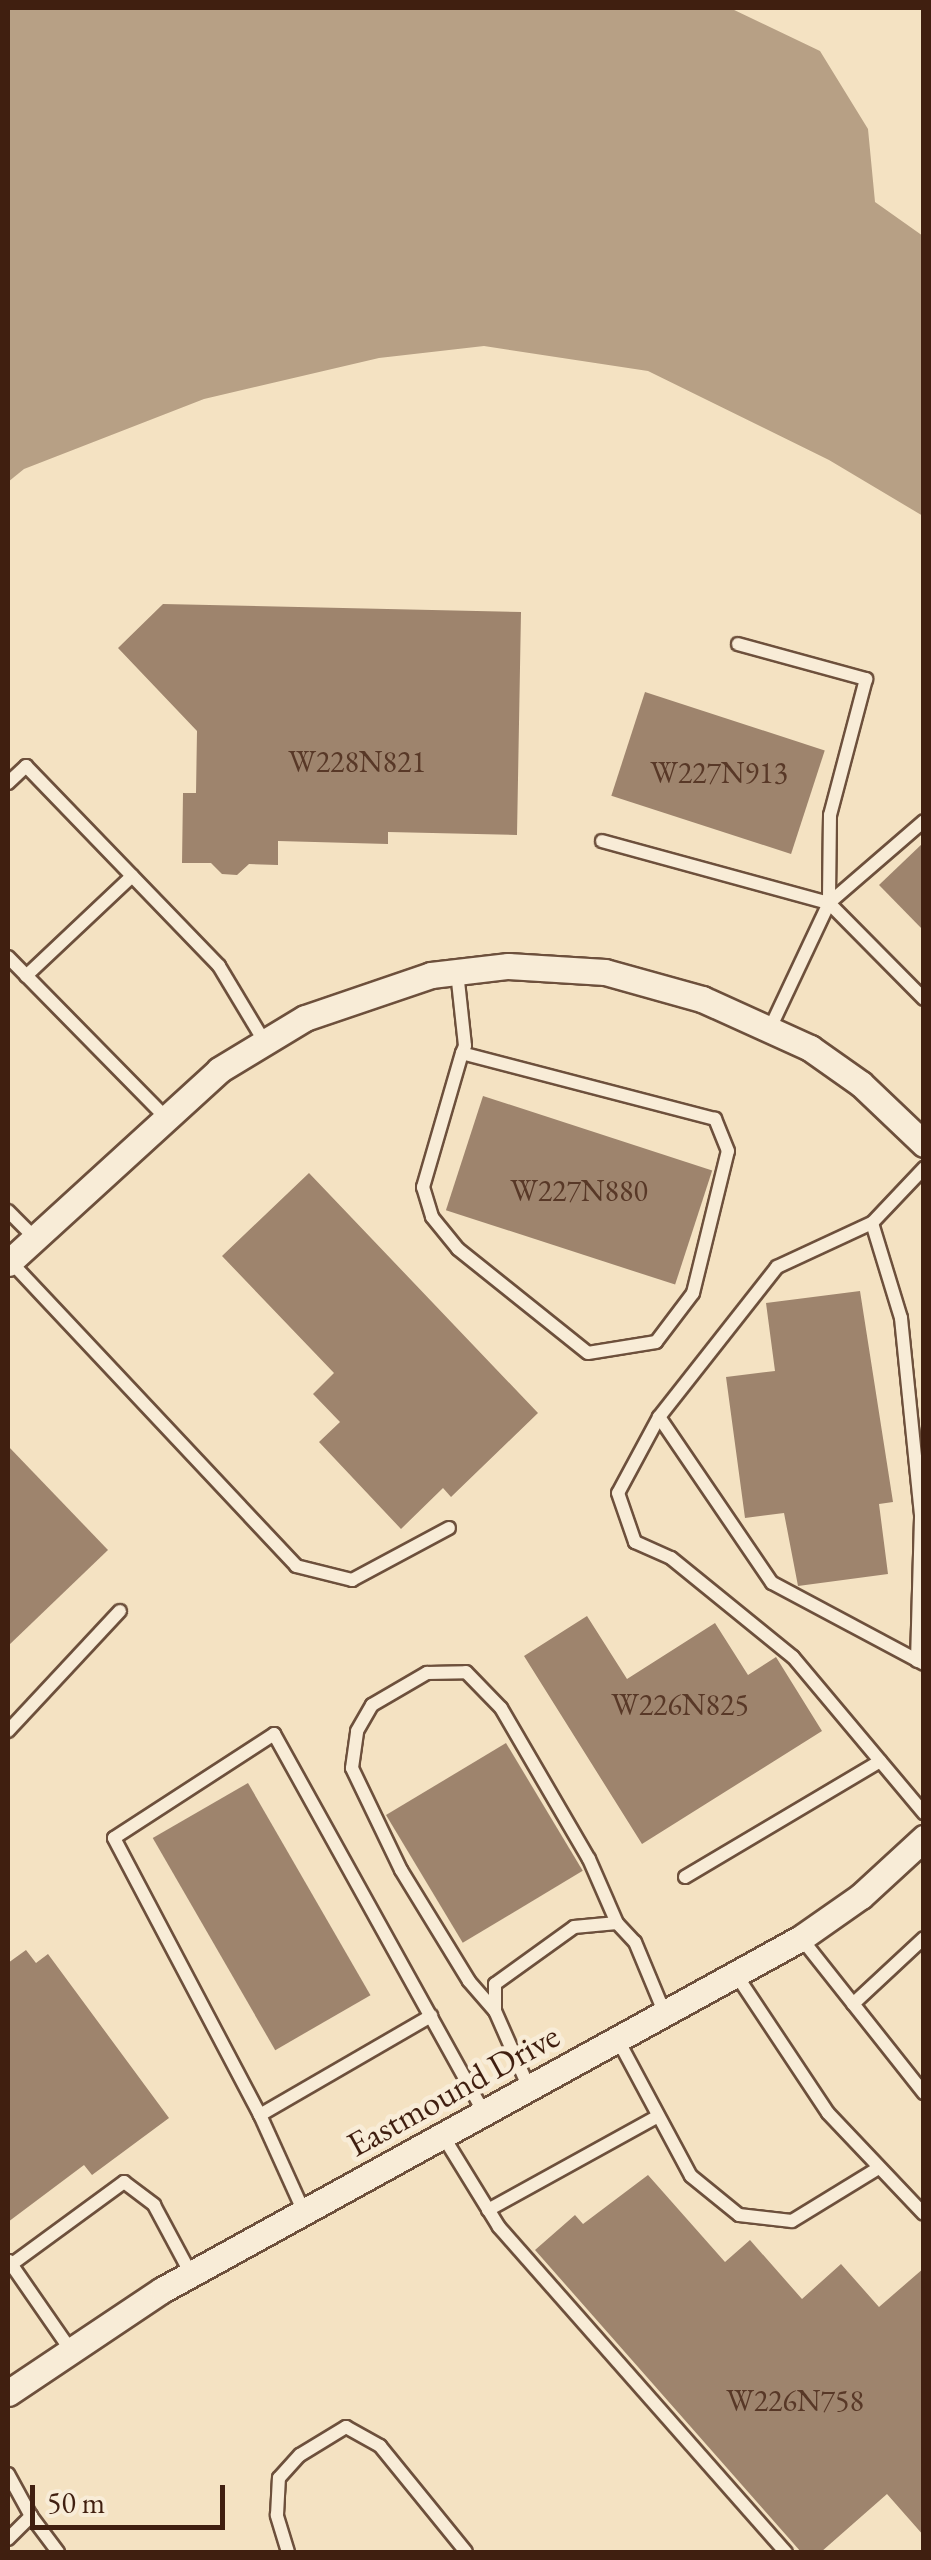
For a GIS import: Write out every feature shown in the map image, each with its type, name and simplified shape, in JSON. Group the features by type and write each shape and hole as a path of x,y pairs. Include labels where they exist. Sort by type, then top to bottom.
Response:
{"street":[{"path":"9,1262 164,1116 264,1041 351,998 457,972 508,966 605,972 772,1026 862,1084 924,1144"},
{"name":"Eastmound Drive","path":"8,2393 70,2349 191,2274 801,1938 861,1896 924,1838"}],"lane":[{"path":"738,644 866,679 830,815 829,903 772,1026"},
{"path":"8,783 26,766 218,966 264,1041"},
{"path":"829,903 924,821"},
{"path":"602,840 829,903 924,999"},
{"path":"26,976 132,876"},
{"path":"8,957 164,1116"},
{"path":"457,972 462,1053 423,1187 432,1217 458,1249 588,1354 656,1342 693,1293 728,1151 715,1119 462,1053"},
{"path":"924,1168 872,1223 776,1268 659,1417 618,1493 635,1542 671,1558 793,1657 924,1813"},
{"path":"8,1212 34,1237"},
{"path":"659,1417 772,1583 920,1663 921,1516 901,1318 872,1223"},
{"path":"9,1262 296,1566 352,1580 449,1528"},
{"path":"8,1731 120,1611"},
{"path":"529,2088 495,2011 401,1870 352,1768 356,1730 372,1705 428,1673 466,1672 501,1708 589,1860 616,1923 634,1942 665,2014"},
{"path":"304,2212 260,2115 114,1838 274,1734 484,2113"},
{"path":"685,1877 880,1761"},
{"path":"495,2011 496,1984 574,1927 616,1923"},
{"path":"801,1938 924,2092"},
{"path":"853,2004 924,1938"},
{"path":"737,1976 828,2113 877,2169 924,2214"},
{"path":"260,2115 431,2016"},
{"path":"618,2040 690,2176 739,2215 792,2221 877,2169"},
{"path":"488,2210 658,2116"},
{"path":"443,2136 488,2210 786,2552"},
{"path":"70,2349 10,2261 124,2182 154,2205 191,2274"},
{"path":"288,2552 278,2515 279,2478 300,2455 346,2427 380,2446 466,2552"},
{"path":"8,2474 31,2516 58,2552"},
{"path":"8,2539 31,2516"}],"shaded area":[{"path":"8,8 730,8 820,51 868,129 875,202 923,236 923,516 829,460 648,371 484,346 379,358 204,399 24,469 8,482"}],"building":[{"path":"163,604 521,612 517,835 388,832 388,844 278,841 278,865 249,864 237,875 222,874 211,863 182,863 183,793 196,793 197,731 118,648"},
{"path":"645,692 825,750 791,854 611,796"},
{"path":"924,842 924,931 879,885"},
{"path":"483,1096 712,1170 675,1285 446,1210"},
{"path":"309,1173 538,1413 451,1497 443,1488 401,1529 319,1442 340,1422 313,1394 334,1373 222,1256"},
{"path":"860,1291 893,1502 879,1504 888,1574 798,1586 784,1513 745,1518 726,1377 775,1371 766,1303"},
{"path":"8,1446 108,1550 8,1646"},
{"path":"587,1616 627,1679 715,1623 748,1675 776,1657 822,1731 642,1844 524,1656"},
{"path":"506,1743 583,1871 463,1943 386,1815"},
{"path":"248,1783 370,1995 275,2050 153,1838"},
{"path":"26,1950 36,1963 48,1954 169,2118 92,2175 84,2165 8,2222 8,1963"},
{"path":"648,2175 725,2262 750,2240 802,2299 841,2264 879,2307 924,2268 924,2536 887,2494 821,2552 801,2552 535,2250 575,2215 583,2224"}]}
